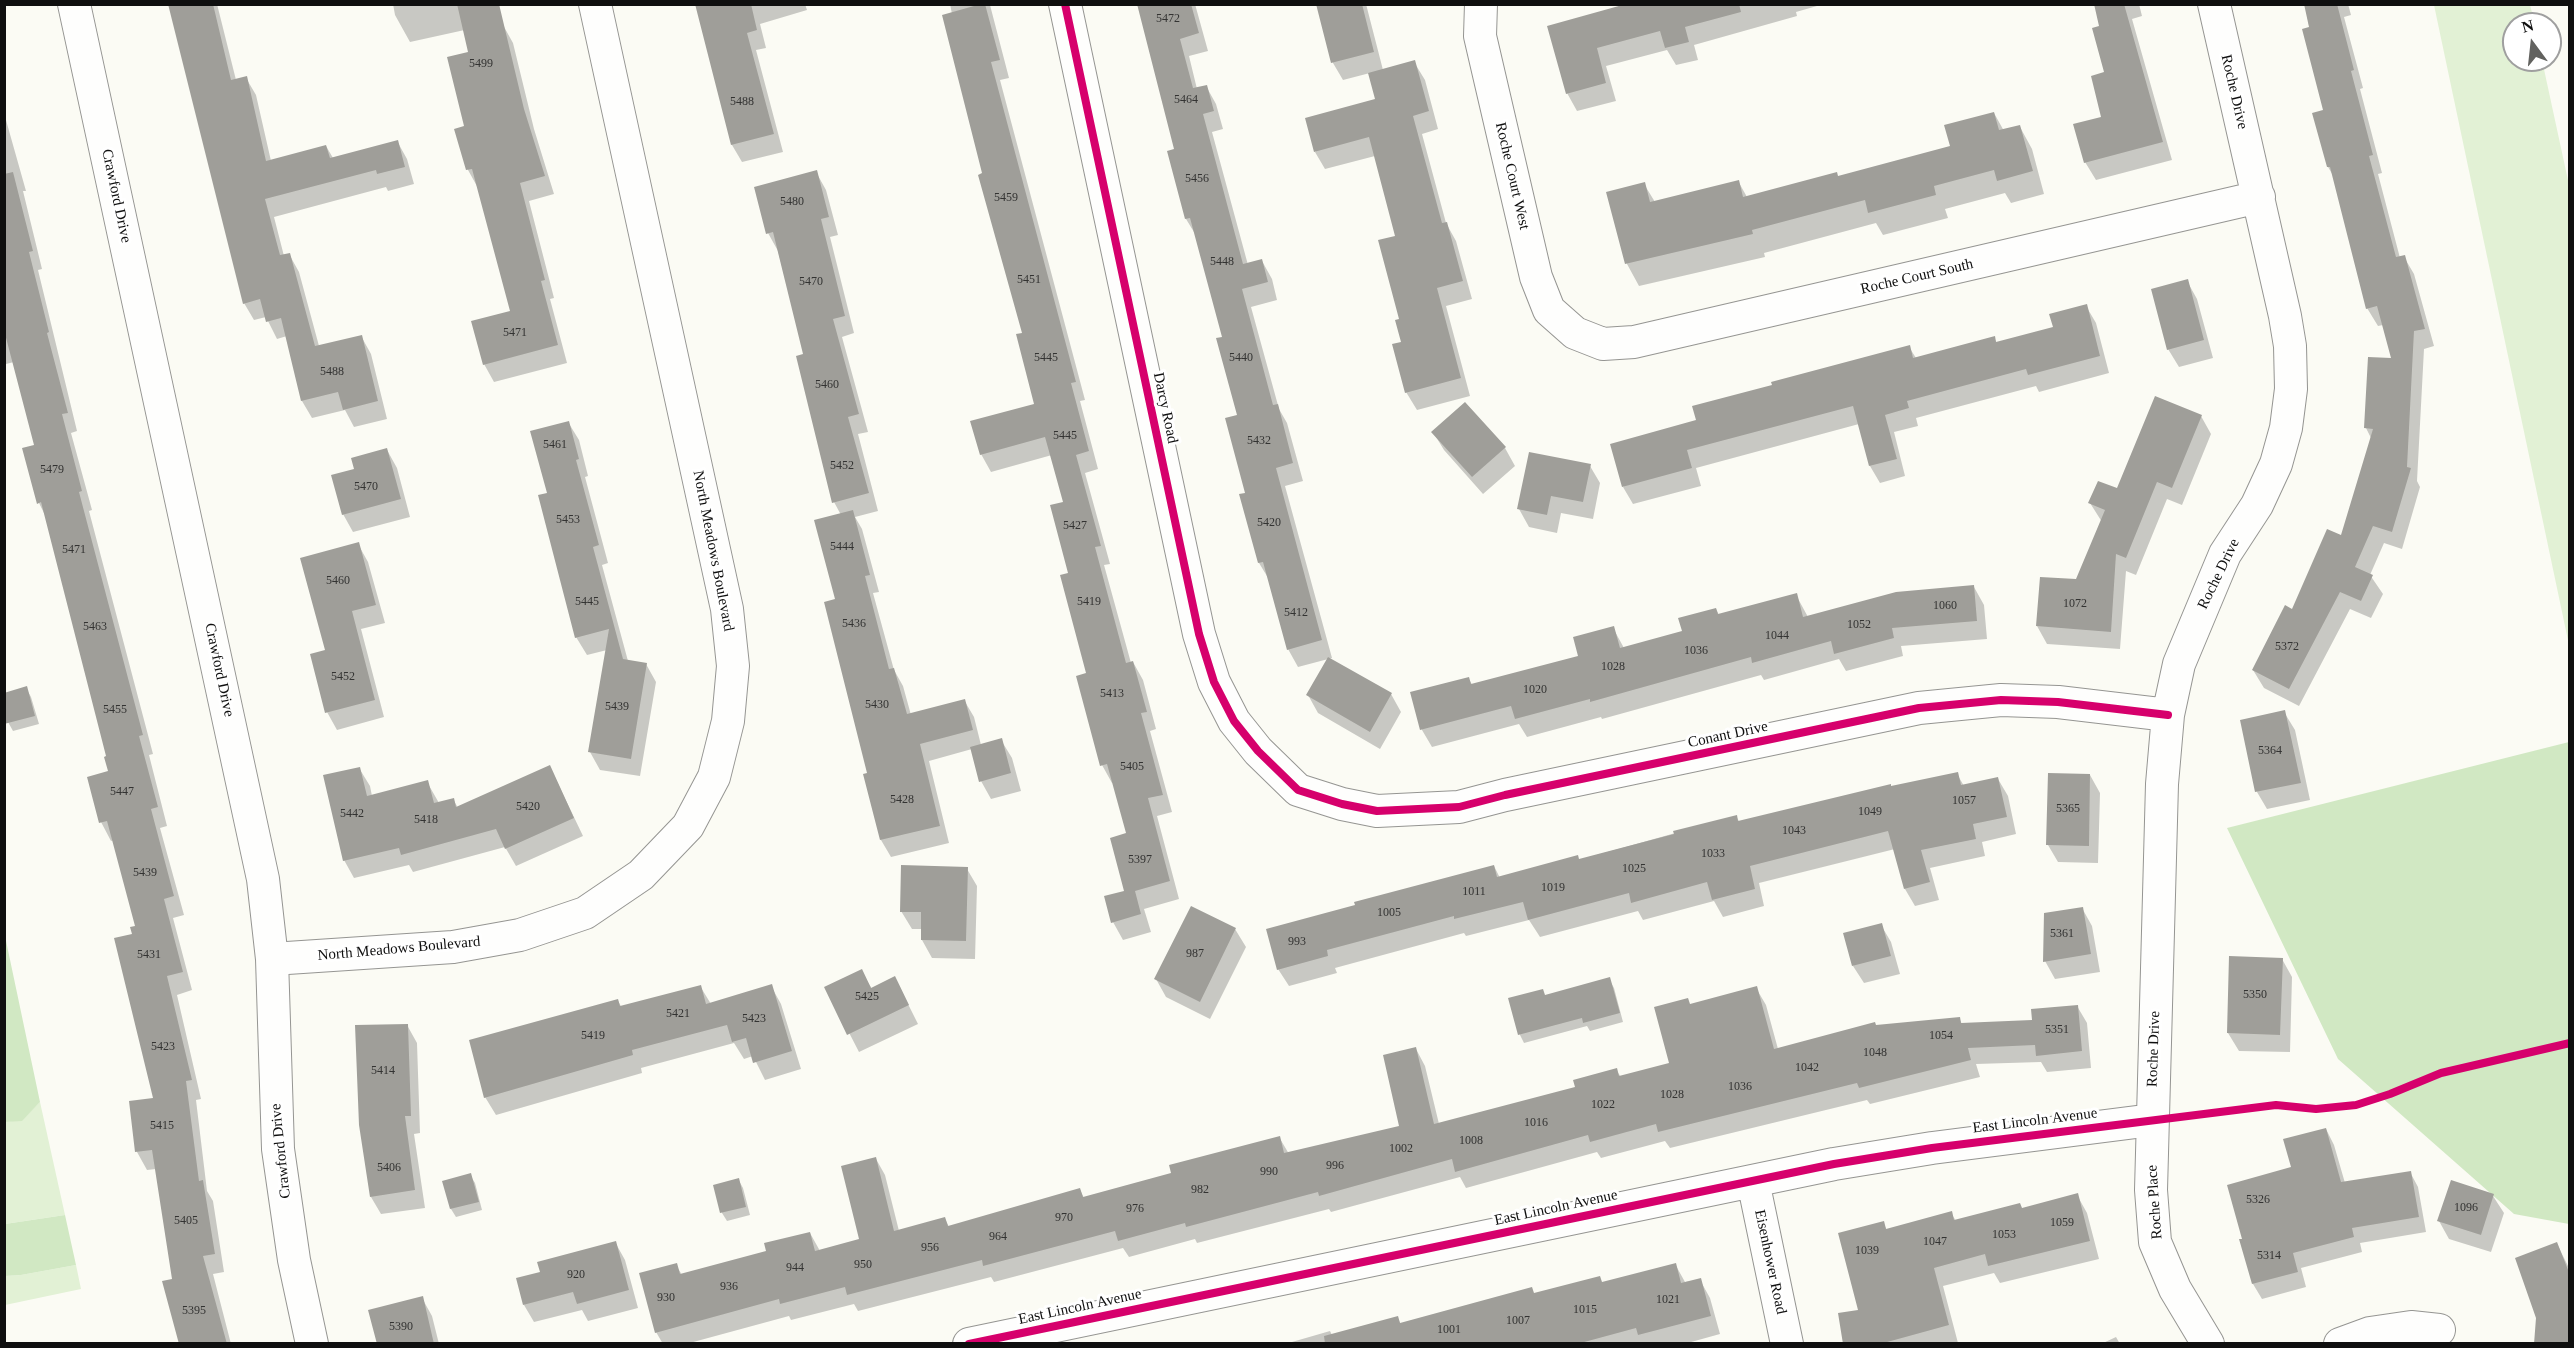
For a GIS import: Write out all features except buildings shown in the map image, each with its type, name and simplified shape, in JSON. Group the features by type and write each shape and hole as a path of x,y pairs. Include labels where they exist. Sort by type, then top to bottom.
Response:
{"street":[{"name":"Crawford Drive","path":"74,4 263,879 272,959 278,1149 294,1260 312,1344"},
{"name":"North Meadows Boulevard","path":"272,959 453,947 520,935 585,914 640,875 688,826 714,777 728,721 733,666 727,609 595,4"},
{"name":"Darcy Road","path":"1065,4 1199,634 1214,682 1234,721 1258,751 1298,790"},
{"name":"Roche Court West","path":"1481,4 1480,36 1536,277 1549,310 1575,333"},
{"name":"Roche Drive","path":"2152,1120 2162,784 2168,715 2179,664 2225,554 2257,505 2276,464 2286,428 2291,389 2290,346 2259,197 2214,4"},
{"name":"Roche Court South","path":"1575,333 1603,344 1634,342 2259,197"},
{"name":"Conant Drive","path":"1298,790 1342,804 1377,811 1459,807 1919,708 2012,701 2058,702 2168,715"},
{"name":"East Lincoln Avenue","path":"969,1344 1834,1164 1932,1148 2152,1120"},
{"name":"Roche Place","path":"2152,1120 2151,1190 2155,1242 2175,1289 2208,1344"},
{"name":"Eisenhower Road","path":"1753,1181 1787,1344"},
{"path":"2340,1344 2370,1333 2411,1327 2439,1330"}],"green space":[{"path":"2434,5 2530,5 2532,12 2502,12 2502,72 2545,72 2569,185 2569,645"},
{"path":"2569,742 2569,1224 2514,1214 2338,1059 2227,828"},
{"path":"5,936 40,1102 22,1121 5,1122"},
{"path":"40,1102 65,1215 5,1224 4,1122 22,1120"},
{"path":"65,1215 76,1265 5,1276 5,1224"},
{"path":"76,1265 81,1289 5,1305 4,1276"}],"cycle path":[{"path":"1065,4 1199,634 1214,682 1234,721 1258,751 1298,790 1342,804 1377,811 1459,807 1505,795 1919,708 2001,700 2058,702 2168,715"},
{"path":"969,1344 1834,1164 1932,1148 2276,1105 2316,1109 2356,1105 2441,1073 2570,1043"}]}
